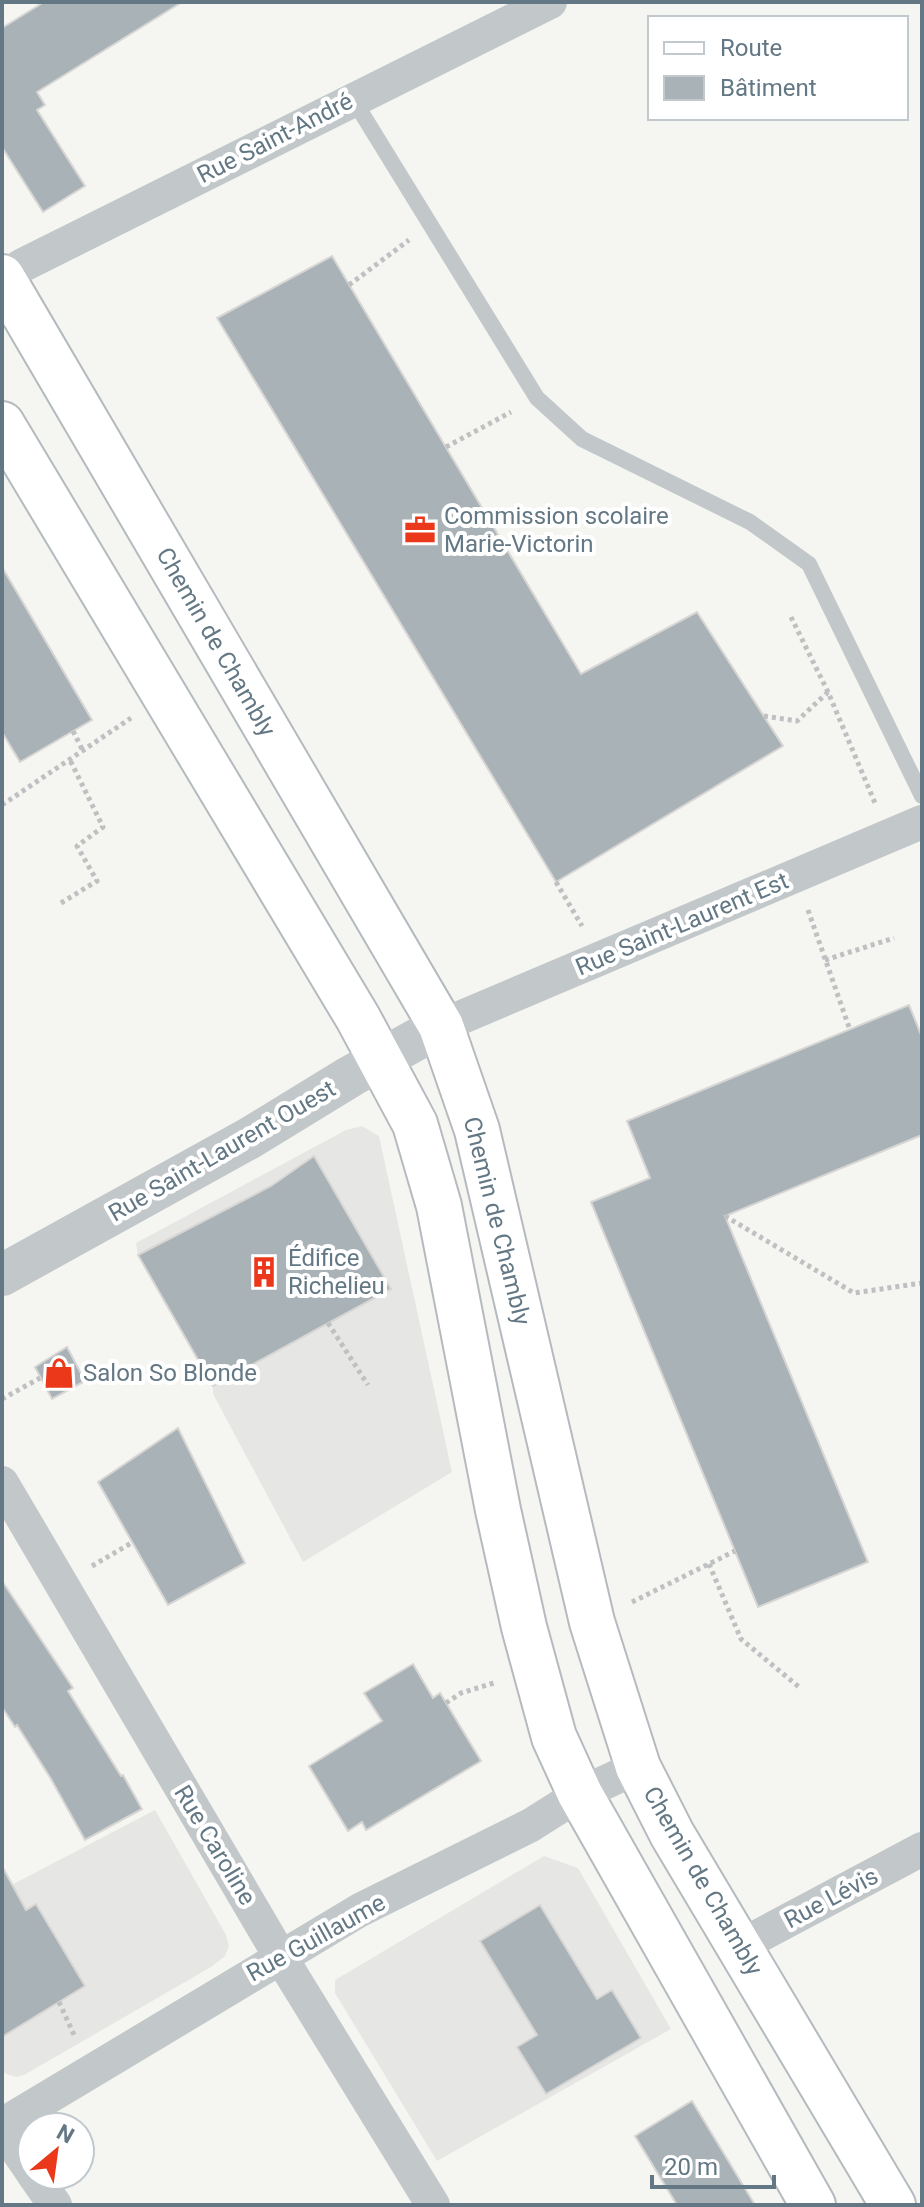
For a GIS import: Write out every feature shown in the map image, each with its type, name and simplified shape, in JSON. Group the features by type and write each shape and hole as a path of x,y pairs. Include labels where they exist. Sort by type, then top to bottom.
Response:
{"main road":[{"name":"Chemin de Chambly","path":"2,278 441,1026 477,1130 592,1622 638,1767 672,1834 893,2205"},
{"path":"2,424 381,1061 415,1124 439,1206 498,1510 554,1737 580,1794 813,2205"}],"street":[{"name":"Rue Saint-André","path":"2,278 353,98 550,2"},
{"name":"Rue Saint-Laurent Est","path":"441,1026 922,822"},
{"name":"Rue Saint-Laurent Ouest","path":"2,1275 248,1139 441,1026"},
{"name":"Rue Caroline","path":"2,1483 280,1956 433,2205"},
{"name":"Rue Guillaume","path":"2,2126 360,1910 531,1825 580,1794 638,1767"},
{"name":"Rue Lévis","path":"740,1946 922,1849"},
{"path":"2,2126 16,2147"}],"lane":[{"path":"353,98 537,398 582,439 750,522 809,564 922,796"}],"path":[{"path":"349,285 429,226"},
{"path":"446,447 537,398"},
{"path":"791,617 828,692 889,836"},
{"path":"764,716 797,721 828,692"},
{"path":"2,805 165,695"},
{"path":"73,731 83,751"},
{"path":"61,903 97,881 77,846 103,827 70,760"},
{"path":"796,875 850,1030"},
{"path":"556,882 601,958"},
{"path":"825,960 894,938"},
{"path":"725,1216 854,1293 922,1283"},
{"path":"328,1323 368,1385"},
{"path":"2,1399 40,1378"},
{"path":"592,1622 735,1551"},
{"path":"709,1564 741,1639 799,1687"},
{"path":"446,1703 461,1693 537,1671"}],"shaded area":[{"path":"362,1126 379,1136 452,1472 303,1562 213,1394 213,1386 138,1255 136,1243 346,1130"},
{"path":"155,1810 226,1935 229,1946 225,1956 24,2075 16,2077 6,2074 2,2070 2,1890"},
{"path":"544,1856 578,1868 671,2029 437,2161 335,1993 335,1980"}],"building":[{"path":"44,2 182,2 37,92 45,105 37,110 85,186 43,212 2,147 2,28"},
{"name":"Commission scolaire Marie-Victorin","path":"332,256 581,674 697,612 783,746 556,882 217,318"},
{"path":"2,567 92,720 20,762 2,732"},
{"path":"909,1005 922,1037 922,1135 725,1216 868,1562 758,1607 591,1202 650,1178 627,1121"},
{"name":"Édifice Richelieu","path":"314,1156 391,1289 213,1386 138,1255 271,1186"},
{"name":"Salon So Blonde","path":"67,1347 85,1381 52,1399 35,1367"},
{"path":"178,1428 245,1563 168,1605 98,1482"},
{"path":"2,1581 73,1688 68,1691 142,1809 85,1840 51,1779 2,1707"},
{"path":"413,1664 433,1698 440,1693 481,1761 366,1830 362,1822 348,1831 309,1766 382,1721 364,1693"},
{"path":"2,1866 26,1910 36,1904 85,1986 2,2037"},
{"path":"540,1905 597,1999 612,1990 641,2038 546,2094 517,2047 537,2035 480,1941"},
{"path":"692,2101 755,2205 677,2205 635,2136"}],"place":[{"name":"Commission scolaire Marie-Victorin","path":"420,530"},
{"name":"Édifice Richelieu","path":"264,1272"},
{"name":"Salon So Blonde","path":"59,1373"}]}
